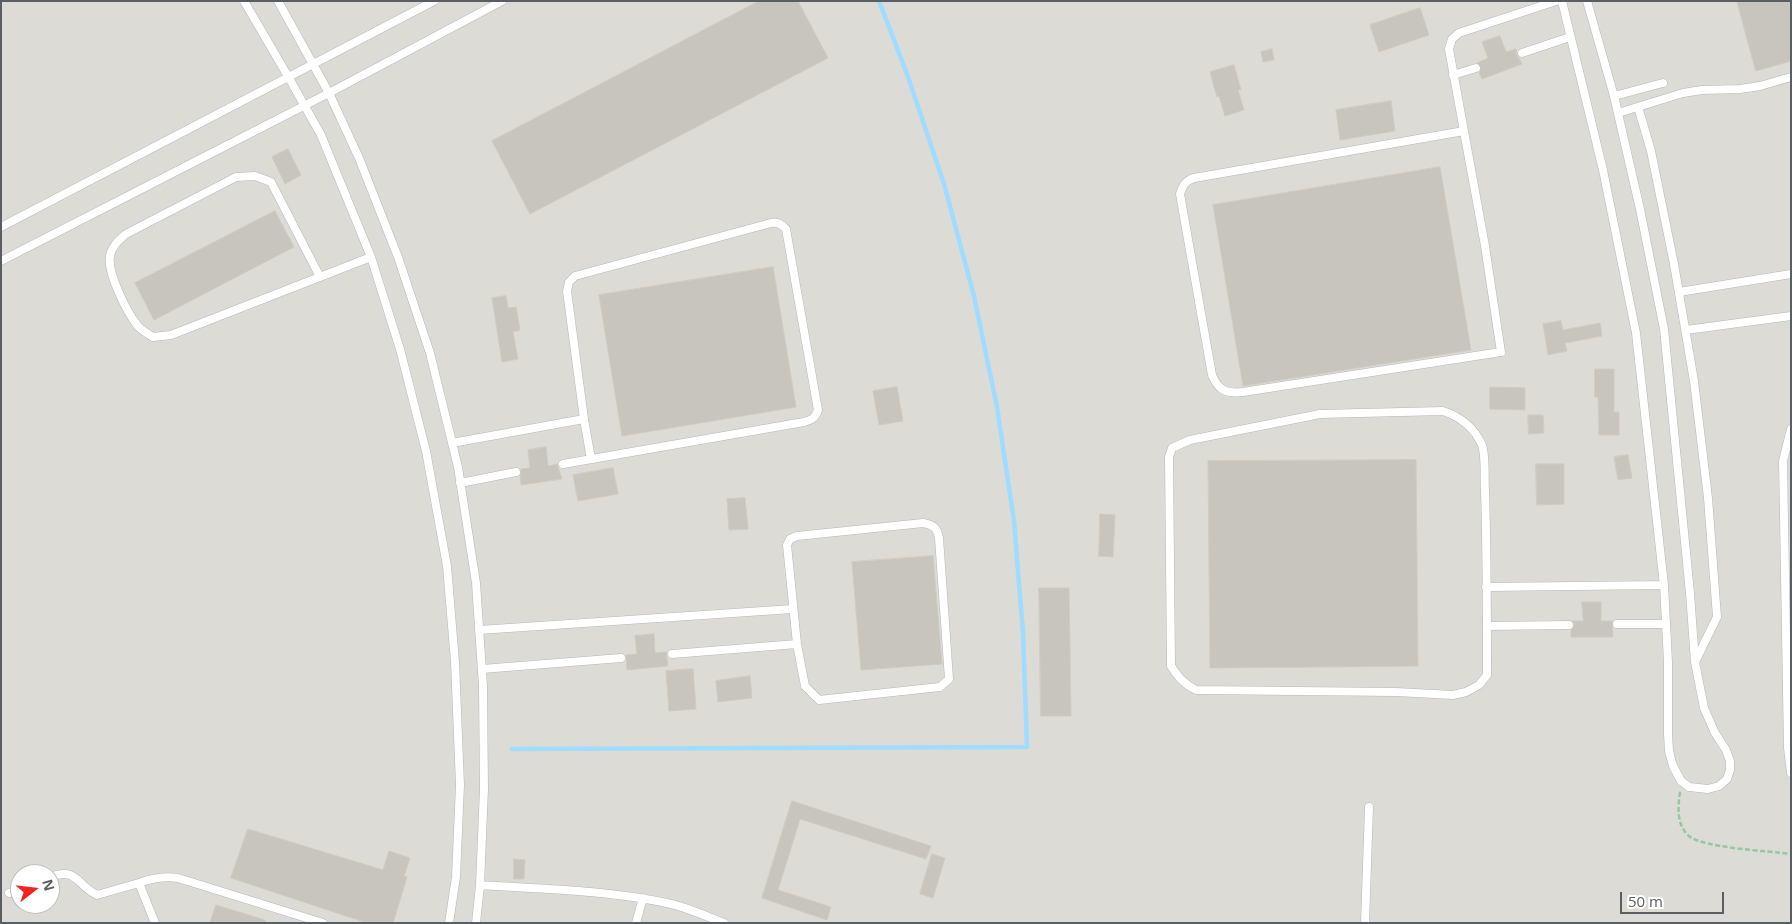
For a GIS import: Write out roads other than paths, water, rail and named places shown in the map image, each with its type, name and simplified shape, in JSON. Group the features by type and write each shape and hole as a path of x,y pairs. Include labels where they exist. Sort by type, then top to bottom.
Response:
{"lane":[{"path":"244,1 290,78 321,135 371,257 400,349 423,442 446,566 454,662 460,785 456,877 449,923"},
{"path":"278,1 329,93 358,158 398,257 430,353 452,443 476,583 482,669 484,789 480,885 476,923"},
{"path":"1,227 290,78 313,64 434,1"},
{"path":"1,261 329,93 502,1"},
{"path":"1464,131 1239,169 1194,178 1188,180 1183,185 1180,194 1212,374 1216,384 1223,391 1232,393 1243,392 1501,352 1485,246 1464,131 1453,75 1449,49 1452,39 1459,33 1556,1"},
{"path":"1562,1 1603,170 1636,333 1664,585 1668,662 1669,751 1673,766 1681,780 1689,787 1708,789 1719,786 1727,779 1730,761 1704,708 1695,662 1664,328 1640,209 1614,96 1587,1"},
{"path":"1522,53 1570,37"},
{"path":"1453,75 1476,68"},
{"path":"1618,113 1683,93 1760,86 1791,77"},
{"path":"1614,96 1663,83"},
{"path":"1638,107 1651,151 1686,330 1708,498 1717,617 1695,662"},
{"path":"320,277 271,182 255,176 236,177 126,234 115,243 110,256 110,270 116,286 138,326 153,337 171,335 320,277 371,257"},
{"path":"564,464 804,422 816,416 818,410 786,230 777,222 575,276 569,282 567,291 590,459"},
{"path":"1679,292 1791,274"},
{"path":"1686,330 1791,316"},
{"path":"1443,411 1457,416 1468,424 1477,435 1483,448 1486,587 1487,676 1479,685 1466,692 1453,695 1196,690 1185,685 1171,666 1169,457 1172,448 1190,440 1320,414 1443,411"},
{"path":"452,443 584,420"},
{"path":"1791,429 1783,461 1788,748 1791,773"},
{"path":"460,483 516,472"},
{"path":"924,523 932,525 937,530 939,538 950,679 945,685 940,687 819,700 805,686 793,609 787,545 790,539 797,536 924,523"},
{"path":"1486,587 1664,585"},
{"path":"479,630 793,609"},
{"path":"1617,624 1666,624"},
{"path":"1487,626 1569,625"},
{"path":"672,654 797,644"},
{"path":"482,669 621,658"},
{"path":"1365,923 1369,807"},
{"path":"60,874 73,875 92,893 97,895 157,877 178,878 324,923"},
{"path":"140,883 154,923"},
{"path":"480,885 614,894 643,898 669,903 724,923"},
{"path":"636,923 643,898"}],"waterway":[{"path":"512,749 1027,747 1023,633 1014,521 997,407 974,296 944,184 907,74 879,1"}]}
